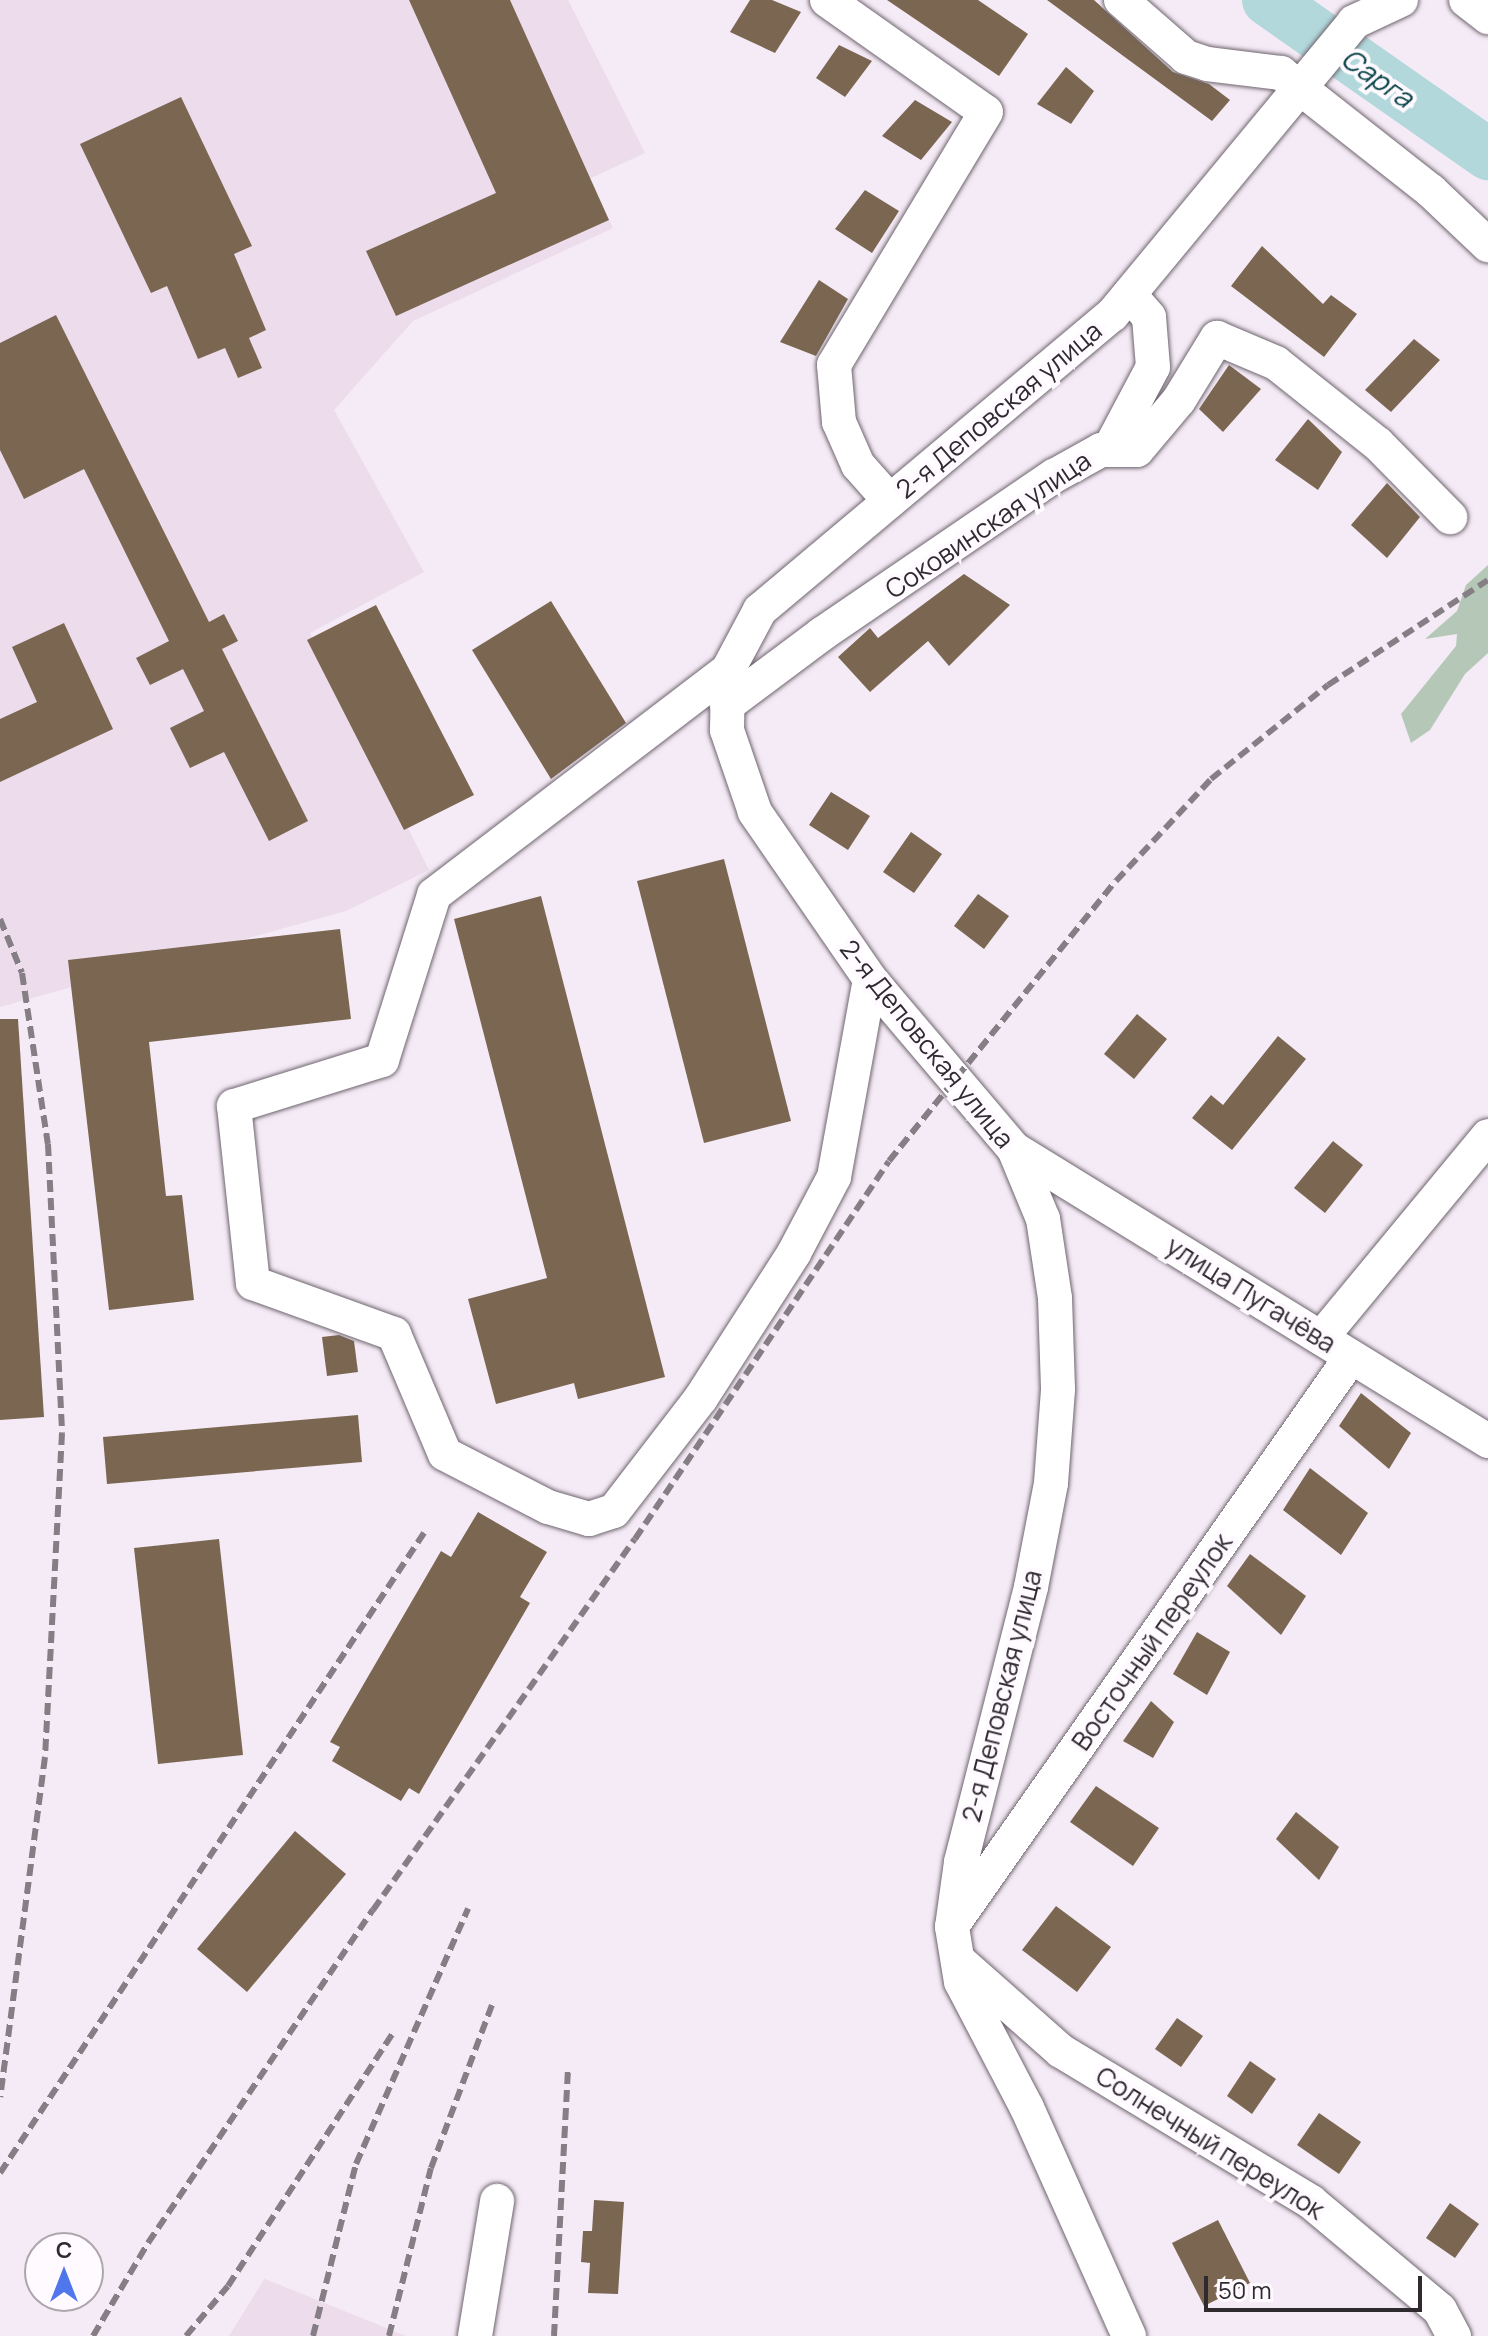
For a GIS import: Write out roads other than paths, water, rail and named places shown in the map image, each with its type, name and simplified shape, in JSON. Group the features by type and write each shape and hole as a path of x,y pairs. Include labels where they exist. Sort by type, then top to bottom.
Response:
{"street":[{"path":"827,0 986,112 834,365 839,422 858,465 890,501"},
{"path":"1121,0 1186,57 1207,64 1308,77 1488,245"},
{"path":"1355,11 1401,0"},
{"path":"1466,0 1488,17"},
{"name":"2-я Деповская улица","path":"1129,2336 1027,2108 961,1982 955,1943 961,1862 1031,1587 1051,1483 1058,1389 1055,1298 1043,1219 1014,1149 870,979 755,812 727,730 728,670 760,610 1112,315 1308,77 1355,11"},
{"path":"1109,450 1153,367 1149,317 1129,294"},
{"name":"Соковинская улица","path":"727,705 1054,476 1109,450 1137,450 1179,400 1217,338 1276,363 1378,444 1450,517"},
{"path":"728,670 434,895 382,1060 234,1106 253,1283 394,1334 445,1454 548,1507 589,1519 614,1511 701,1398 794,1253 834,1177 870,979"},
{"path":"1321,1338 1488,1136"},
{"name":"улица Пугачёва","path":"1014,1149 1488,1441"},
{"name":"Восточный переулок","path":"955,1943 1351,1357"},
{"name":"Солнечный переулок","path":"955,1943 1061,2051 1311,2202 1440,2310 1454,2336"},
{"path":"475,2336 497,2201"}],"waterway":[{"name":"Сарга","path":"1268,0 1488,154"}],"railway":[{"path":"93,2336 148,2243 373,1910 635,1539 889,1161 1116,881 1211,779 1328,685 1488,580"},
{"path":"0,919 22,973 48,1144 62,1433 45,1757 0,2097"},
{"path":"0,2173 424,1533"},
{"path":"313,2336 356,2164 468,1909"},
{"path":"389,2336 431,2168 492,2005"},
{"path":"186,2336 228,2286 394,2031"},
{"path":"554,2336 568,2069"}]}
